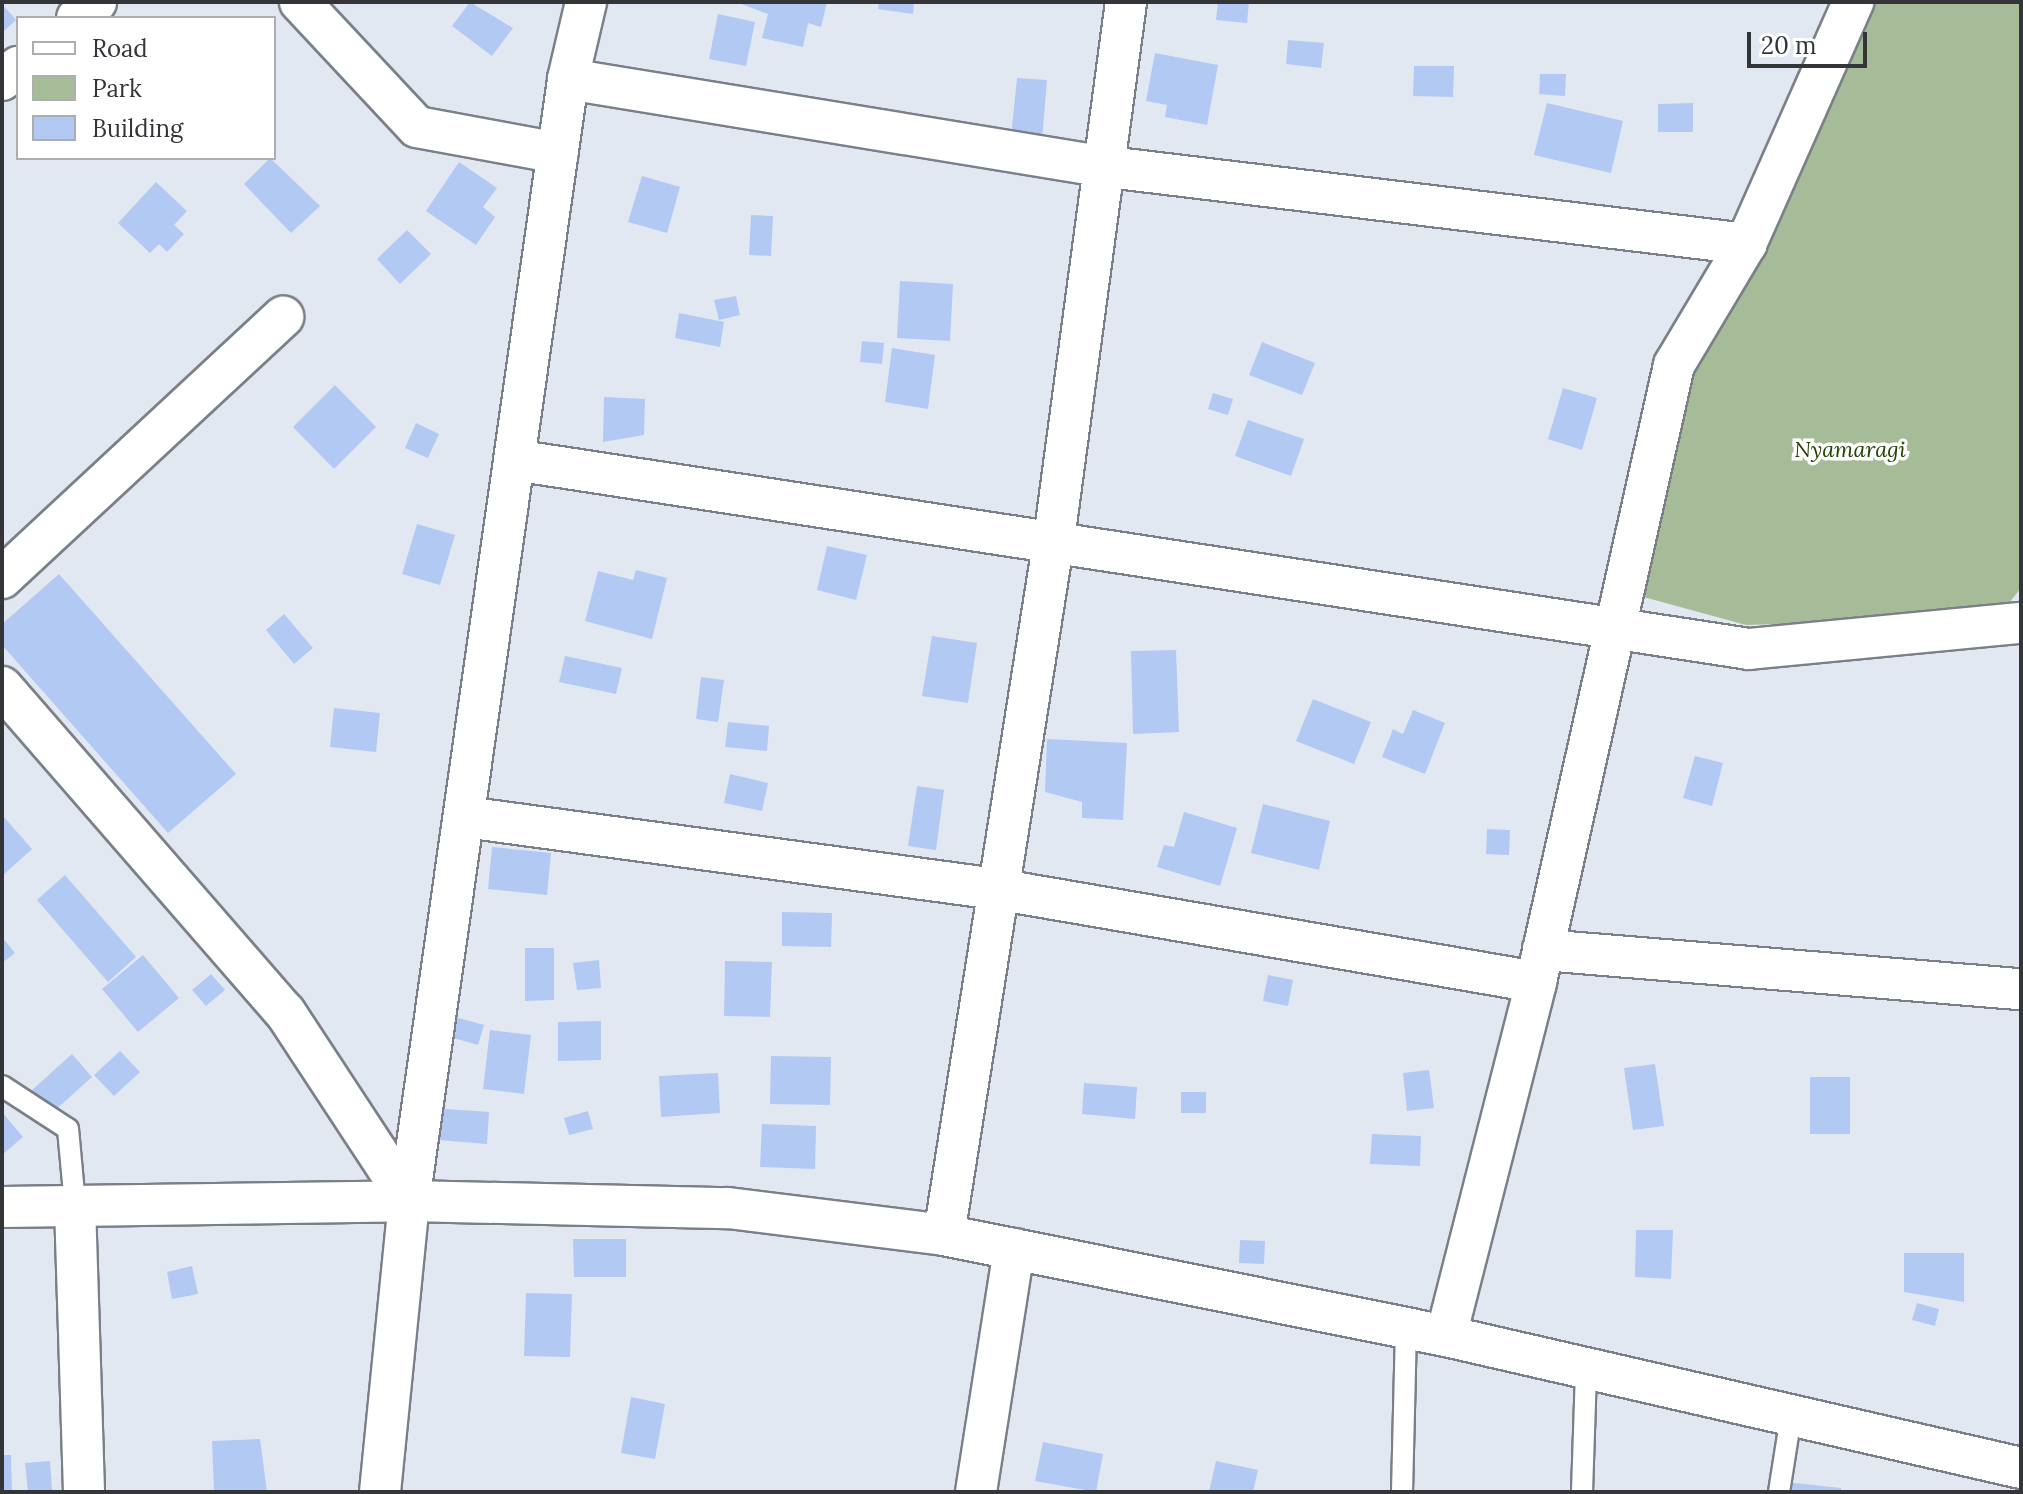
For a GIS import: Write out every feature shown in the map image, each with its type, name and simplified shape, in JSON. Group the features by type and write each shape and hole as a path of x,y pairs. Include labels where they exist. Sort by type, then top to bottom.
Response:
{"street":[{"path":"79,16 96,2"},
{"path":"300,2 417,127 558,153"},
{"path":"380,1492 409,1201 568,79 586,2"},
{"path":"944,1235 996,889 1054,539 1100,166 1126,2"},
{"path":"1446,1336 1539,966 1612,629 1674,365 1746,244 1853,2"},
{"path":"568,79 1100,166 1746,244"},
{"path":"2,578 283,317"},
{"path":"514,460 1054,539 1749,649 2021,623"},
{"path":"2,687 285,1012 409,1201"},
{"path":"465,817 1539,966 2021,989"},
{"path":"2,1207 409,1201 728,1208 944,1235 1446,1336 1791,1416 2021,1457"},
{"path":"75,1205 84,1492"},
{"path":"976,1492 1014,1249"}],"lane":[{"path":"2,1086 68,1129 75,1205"},
{"path":"1402,1492 1406,1329"},
{"path":"1582,1492 1586,1369"},
{"path":"1779,1492 1791,1416"}],"green space":[{"name":"Nyamaragi","path":"1868,2 2021,2 2021,588 1997,618 1746,625 1640,596 1696,351"}],"building":[{"path":"470,2 513,28 492,56 452,26"},
{"path":"736,2 827,2 821,27 808,23 803,47 762,38 768,14"},
{"path":"879,2 914,2 913,14 878,9"},
{"path":"1218,2 1249,2 1247,23 1216,20"},
{"path":"2,4 16,20 2,33"},
{"path":"718,14 755,22 746,66 709,59"},
{"path":"1288,40 1324,43 1321,68 1286,64"},
{"path":"1155,53 1218,65 1207,125 1165,117 1167,105 1146,101"},
{"path":"1414,66 1454,66 1453,97 1413,96"},
{"path":"1540,74 1566,74 1565,96 1539,94"},
{"path":"1017,78 1047,80 1042,140 1011,137"},
{"path":"1547,103 1623,121 1611,173 1534,155"},
{"path":"1693,103 1693,132 1658,132 1658,104"},
{"path":"268,160 272,160 320,206 291,233 244,184"},
{"path":"459,162 497,188 483,207 495,217 476,245 426,211"},
{"path":"642,176 680,187 667,233 628,222"},
{"path":"156,182 187,211 174,225 184,234 167,252 159,244 150,253 118,223"},
{"path":"751,215 773,216 771,256 749,255"},
{"path":"407,230 431,254 400,284 377,259"},
{"path":"900,281 953,284 950,341 897,338"},
{"path":"736,296 740,315 719,320 714,300"},
{"path":"679,313 724,322 720,347 675,338"},
{"path":"862,341 884,343 882,364 860,362"},
{"path":"1262,342 1315,363 1302,395 1249,375"},
{"path":"892,348 935,355 928,409 885,402"},
{"path":"335,385 376,427 334,469 293,427"},
{"path":"1563,388 1597,398 1582,450 1548,439"},
{"path":"1213,393 1233,399 1228,415 1208,409"},
{"path":"604,397 645,399 644,435 603,442"},
{"path":"1248,420 1304,439 1291,476 1235,456"},
{"path":"416,423 439,434 428,458 405,448"},
{"path":"417,524 455,535 440,585 402,574"},
{"path":"827,546 867,555 856,600 817,590"},
{"path":"636,570 667,578 652,639 585,621 598,571 633,580"},
{"path":"59,574 236,774 168,833 2,645 2,624"},
{"path":"284,614 313,648 294,664 266,630"},
{"path":"932,636 977,643 968,703 922,696"},
{"path":"1176,650 1179,732 1133,734 1131,651"},
{"path":"565,656 622,668 616,694 559,682"},
{"path":"701,677 724,680 718,722 696,719"},
{"path":"1313,699 1371,722 1354,764 1296,741"},
{"path":"334,708 380,713 376,752 330,747"},
{"path":"1413,710 1445,723 1425,774 1382,757 1393,729 1403,734"},
{"path":"728,722 769,726 767,751 725,747"},
{"path":"1047,739 1127,743 1123,820 1082,818 1082,802 1045,792"},
{"path":"1695,756 1723,763 1712,806 1683,798"},
{"path":"730,774 768,783 762,811 724,803"},
{"path":"917,786 944,790 936,850 908,846"},
{"path":"1263,804 1330,821 1319,870 1251,853"},
{"path":"1184,812 1237,828 1220,886 1157,867 1164,845 1174,847"},
{"path":"2,815 32,849 2,876"},
{"path":"1487,829 1510,830 1509,855 1486,854"},
{"path":"492,847 551,853 547,895 488,889"},
{"path":"65,875 136,957 108,982 37,900"},
{"path":"782,912 832,913 831,947 782,946"},
{"path":"2,937 15,953 2,963"},
{"path":"525,948 554,948 554,1000 525,1001"},
{"path":"143,955 179,998 138,1032 102,989"},
{"path":"599,960 601,988 577,990 573,963"},
{"path":"725,961 772,962 770,1017 724,1016"},
{"path":"211,974 225,990 206,1006 192,990"},
{"path":"1268,975 1293,980 1288,1006 1263,1001"},
{"path":"448,1015 484,1025 478,1045 443,1035"},
{"path":"601,1021 601,1060 558,1061 558,1022"},
{"path":"490,1030 531,1035 524,1094 483,1089"},
{"path":"120,1051 140,1072 114,1096 94,1075"},
{"path":"72,1054 92,1077 52,1113 32,1090"},
{"path":"771,1056 831,1057 830,1105 770,1104"},
{"path":"1655,1064 1664,1126 1633,1130 1624,1068"},
{"path":"1429,1070 1434,1108 1407,1111 1403,1073"},
{"path":"718,1073 720,1113 661,1117 659,1076"},
{"path":"1810,1077 1850,1077 1850,1134 1810,1134"},
{"path":"1084,1083 1137,1087 1135,1119 1082,1114"},
{"path":"1181,1092 1206,1092 1206,1113 1181,1113"},
{"path":"419,1095 446,1097 445,1109 489,1112 487,1144 415,1138"},
{"path":"588,1111 593,1129 569,1135 564,1118"},
{"path":"2,1112 23,1137 2,1155"},
{"path":"762,1124 816,1126 815,1169 760,1167"},
{"path":"1372,1134 1421,1136 1420,1166 1370,1164"},
{"path":"1636,1230 1673,1230 1671,1279 1635,1277"},
{"path":"573,1239 626,1239 626,1277 574,1277"},
{"path":"1240,1240 1265,1241 1264,1264 1239,1263"},
{"path":"1904,1253 1964,1253 1964,1302 1904,1292"},
{"path":"192,1266 198,1294 172,1299 167,1272"},
{"path":"526,1293 572,1294 570,1357 524,1356"},
{"path":"1917,1303 1939,1309 1935,1326 1912,1320"},
{"path":"631,1397 665,1404 655,1459 621,1453"},
{"path":"260,1439 267,1492 214,1492 212,1441"},
{"path":"1043,1442 1103,1454 1096,1492 1035,1481"},
{"path":"2,1455 11,1455 12,1492 2,1492"},
{"path":"50,1461 52,1490 28,1492 25,1463"},
{"path":"1216,1461 1258,1470 1253,1492 1209,1492"},
{"path":"1785,1482 1841,1488 1841,1492 1784,1492"}]}
